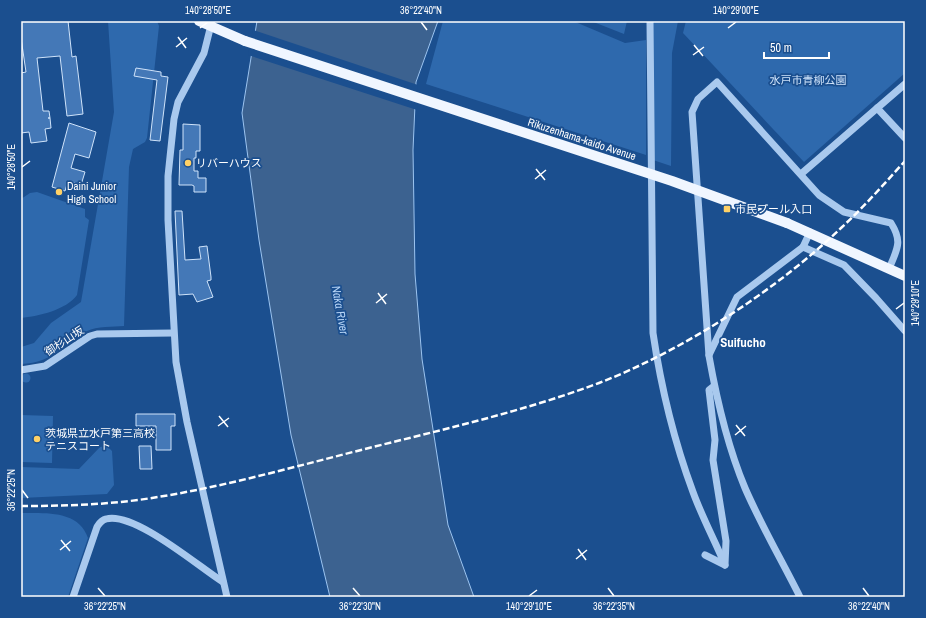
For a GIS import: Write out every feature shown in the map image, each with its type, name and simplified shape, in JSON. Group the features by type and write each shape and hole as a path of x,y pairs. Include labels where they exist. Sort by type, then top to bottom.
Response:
{"main road":[{"path":"199,21 211,24"},
{"name":"Rikuzenhama-kaido Avenue","path":"211,24 245,41 672,181 810,232 905,276"}],"street":[{"path":"650,21 653,333 658,367 666,402 684,465 694,494 725,565"},
{"path":"211,24 204,53 178,102 171,141 168,220 173,333 176,362 187,422 227,597"},
{"path":"800,597 745,489 726,436 714,386 709,356 692,112 698,99 717,82 819,195 844,212 891,223 898,234 898,245 889,269"},
{"path":"801,174 905,84"},
{"path":"878,108 905,138"},
{"path":"709,356 737,297 803,247 810,232"},
{"path":"803,247 844,265 905,331"},
{"name":"御杉山坂","path":"21,370 45,366 90,336 98,334 173,333"},
{"path":"714,386 709,390 715,440 713,460 726,541 725,565"},
{"path":"73,597 97,527 101,522 111,518 129,522 146,530 183,553 223,582"},
{"path":"705,555 725,565"}],"green space":[{"path":"108,21 157,21 159,26 147,138 145,142 133,149 129,167 124,326 91,329 70,341 57,352 42,360 33,363 21,364 21,347 34,343 51,323 81,302 114,112"},
{"path":"443,21 573,21 625,43 646,40 646,155 426,84"},
{"path":"591,21 627,21 624,34"},
{"path":"651,21 678,21 672,53 671,166 653,160"},
{"name":"水戸市青柳公園","path":"686,21 905,21 905,73 804,162 683,33"},
{"path":"37,192 85,209 85,217 89,220 77,295 66,305 52,311 36,316 21,318 21,199 30,193"},
{"path":"24,374 28,374 30,378 28,382 24,382 22,380 22,376"},
{"name":"茨城県立水戸第三高校 テニスコート","path":"21,415 53,416 52,463 21,462"},
{"path":"107,446 112,451 114,485 107,494 21,498 21,467 79,469 100,447"},
{"path":"21,513 60,515 77,522 84,529 88,538 68,597 21,597"}],"water":[{"name":"Naka River","path":"257,21 438,21 416,82 413,150 415,274 422,359 448,525 474,597 330,597 291,435 259,240 242,113"}],"pier":[{"path":"253,30 418,85 417,110 248,55"}],"building":[{"path":"21,21 68,21 72,57 76,56 83,114 67,116 60,56 37,58 43,111 49,111 50,118 51,128 45,129 47,141 31,143 29,132 21,133 21,73 26,72 21,38"},
{"path":"136,68 161,72 161,76 168,77 160,141 150,140 157,80 134,76"},
{"path":"69,123 96,132 89,158 75,154 71,168 85,172 81,185 68,181 65,191 52,187"},
{"name":"リバーハウス","path":"183,124 200,125 200,151 196,151 196,158 194,158 194,171 198,171 198,178 206,178 206,192 194,192 194,186 192,185 179,185 180,150 183,150"},
{"path":"175,211 182,211 185,260 201,259 199,247 207,246 211,280 207,281 213,297 197,302 193,294 179,295"},
{"path":"136,414 175,414 175,426 171,426 171,450 156,450 156,426 136,426"},
{"path":"139,446 151,446 152,469 140,469"}],"railway":[{"path":"21,506 80,505 123,502 192,491 477,421 569,394 599,383 663,354 696,336 758,296 787,274 841,228 866,204 905,161"}],"place":[{"name":"リバーハウス","path":"188,163"},
{"name":"Daini Junior High School","path":"59,192"},
{"name":"市民プール入口","path":"727,209"},
{"name":"茨城県立水戸第三高校 テニスコート","path":"37,439"}],"district":[{"name":"Suifucho","path":"743,342"}]}
